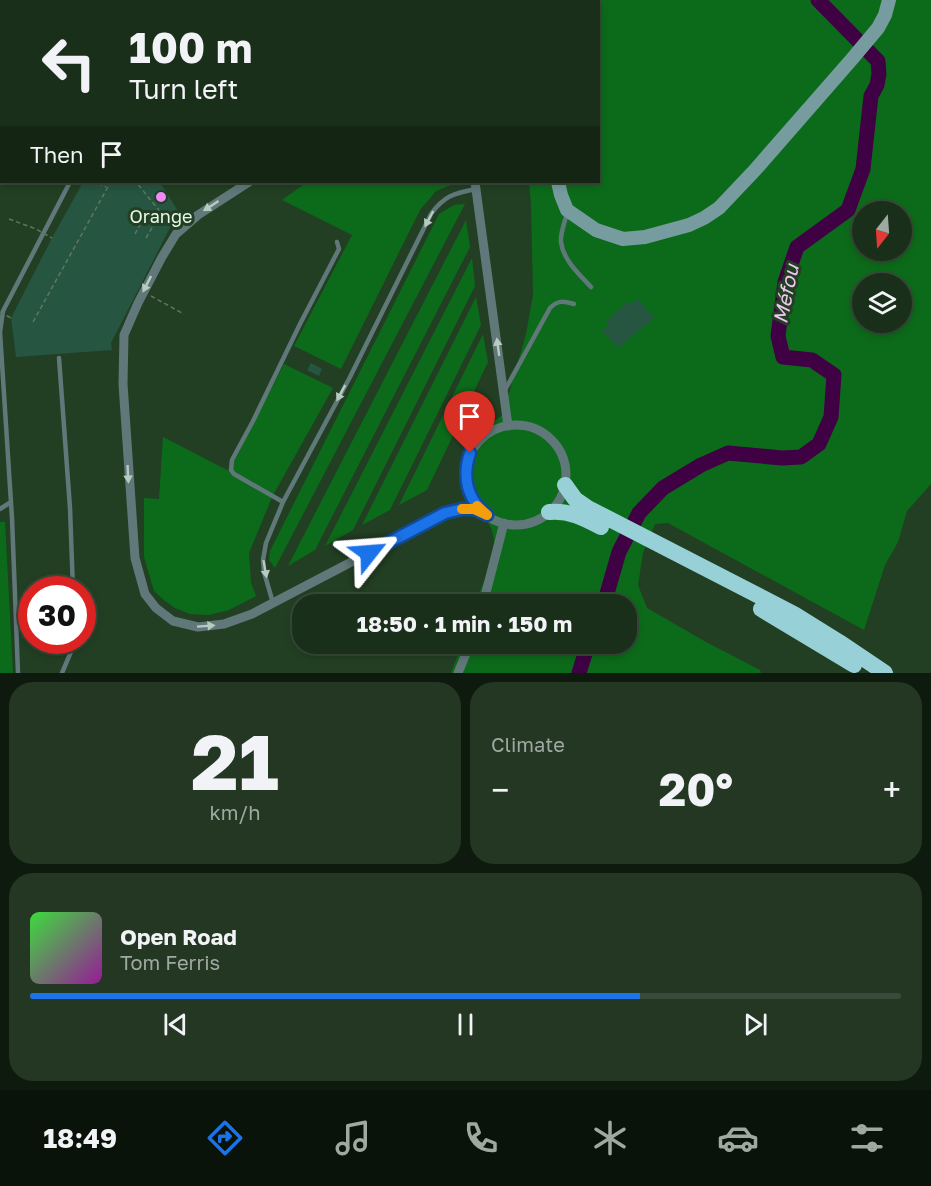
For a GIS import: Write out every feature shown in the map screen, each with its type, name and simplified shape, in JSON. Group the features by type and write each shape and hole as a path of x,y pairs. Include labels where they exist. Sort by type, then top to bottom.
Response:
{"highway":[{"path":"565,485 586,513"},
{"path":"549,512 586,513 678,560 794,614 885,673"},
{"path":"678,560 866,673"}],"main road":[{"path":"558,183 567,210 597,230 623,239 645,237 689,225 704,218 719,207 755,170 852,59 878,28 889,0"}],"street":[{"path":"247,183 198,215 180,230 162,257 124,335 123,384 135,558 145,594 156,608 173,621 198,627 224,624 252,614 445,513 474,509 504,523 532,522 549,512 559,500 565,485 566,470 562,456 545,434 532,427 518,425 495,429 480,439 467,461 466,479 470,495 480,510 487,515"},
{"path":"475,185 508,426"},
{"path":"486,594 504,523"},
{"path":"458,673 466,654"}],"lane":[{"path":"18,673 11,502 0,339 3,311 69,183"},
{"path":"273,603 262,560 284,502 355,367 431,214 447,198 475,185"},
{"path":"567,210 561,242 564,253 591,287"},
{"path":"284,502 234,474 231,470 232,460 332,264 339,249 337,242"},
{"path":"504,392 550,308 555,303 573,304"},
{"path":"59,358 72,576"},
{"path":"0,509 11,502"},
{"path":"62,673 70,654"}],"path":[{"path":"100,183 107,188"},
{"path":"33,322 107,188 112,183"},
{"path":"137,183 162,214 146,238"},
{"path":"9,219 52,238"},
{"path":"135,234 143,219 154,224"},
{"path":"144,291 182,313"},
{"path":"0,312 11,318"}],"green space":[{"path":"600,0 931,0 931,484 907,511 898,542 885,565 864,630 668,523 655,524 643,553 638,585 647,608 760,670 761,673 451,673 458,654 637,654 637,594 479,594 488,569 494,542 491,527 467,494 462,476 463,458 466,449 479,432 503,414 526,334 533,295 529,183 600,183"},
{"path":"306,183 456,183 436,191 420,210 341,369 294,346 352,235 282,200"},
{"path":"465,204 275,568 269,560 270,551 439,214 454,205"},
{"path":"466,220 470,247 315,550 288,566"},
{"path":"472,258 475,286 353,530 325,546"},
{"path":"476,297 481,325 390,510 362,525"},
{"path":"483,334 488,362 427,490 399,505"},
{"path":"284,364 333,388 272,497 249,553 251,583 256,596 229,610 209,615 190,614 175,608 154,591 144,557 144,498 159,499 163,437 229,471"},
{"path":"0,522 5,522 13,673 0,673"}],"building":[{"path":"82,183 161,183 181,216 174,220 111,343 112,350 16,357 11,318"},
{"path":"638,299 654,318 618,348 602,330 609,325 606,321 629,301 631,304"},
{"path":"311,363 322,369 319,376 307,370"}],"waterway":[{"name":"Méfou","path":"607,594 619,552 639,513 663,488 701,465 728,453 782,458 801,457 819,444 831,417 834,375 812,360 783,357 778,336 785,282 797,247 848,210 863,169 871,96 877,85 879,74 878,61 818,0"},
{"name":"Méfou","path":"579,673 585,654"}],"slow traffic":[{"path":"462,509 474,509 487,515 477,506"}],"place":[{"name":"Orange","path":"161,197"}],"route":[{"path":"369,553 445,513 474,509 487,515 480,510 467,487 466,470 470,453"}]}
